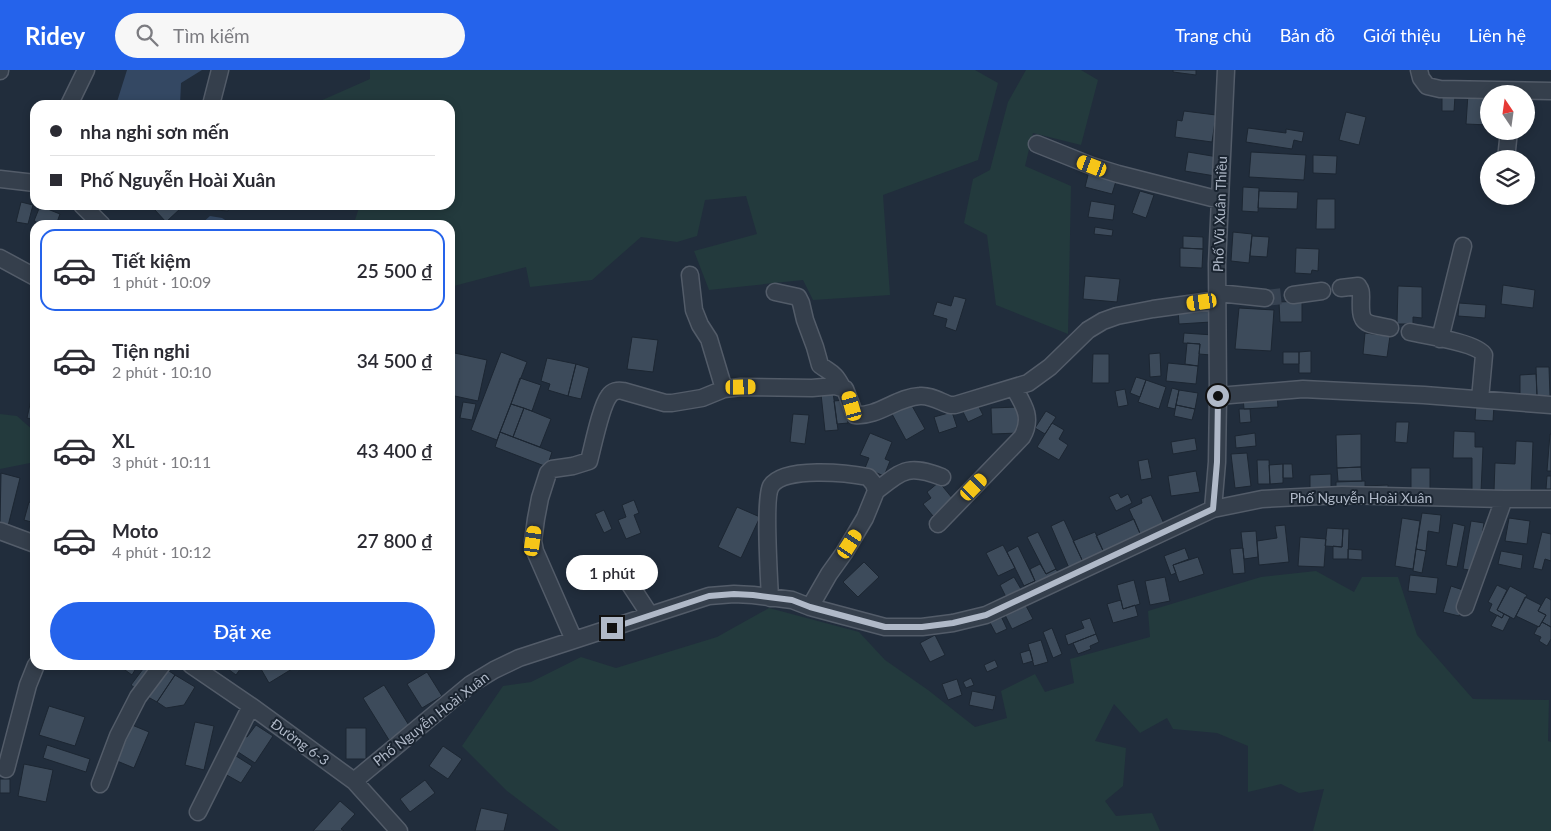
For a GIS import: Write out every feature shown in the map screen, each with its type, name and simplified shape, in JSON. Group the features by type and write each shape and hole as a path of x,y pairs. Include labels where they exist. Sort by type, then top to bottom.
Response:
{"street":[{"path":"71,100 86,70"},
{"path":"212,100 220,70"},
{"name":"Phố Vũ Xuân Thiều","path":"1213,509 1217,462 1217,264 1226,70"},
{"path":"1419,70 1421,78 1427,86 1440,89 1480,91"},
{"path":"1535,91 1551,91"},
{"path":"1037,144 1092,166 1118,174 1220,200"},
{"path":"0,179 30,179"},
{"path":"89,210 98,220"},
{"path":"1440,339 1463,246"},
{"path":"0,258 30,274"},
{"path":"690,275 694,310 709,339 724,389"},
{"path":"1341,288 1358,286 1361,289 1360,315 1362,320 1390,328"},
{"path":"1293,295 1322,291"},
{"path":"775,292 798,297 820,365 836,376 848,394 855,415 873,412 920,396 955,405 1028,383 1050,367 1088,330 1103,321 1117,316 1218,297 1265,298"},
{"path":"1410,332 1469,345 1482,351 1484,354 1480,399"},
{"path":"574,640 535,551 533,541 540,498 548,473 552,469 573,466 589,461 608,396 618,390 665,403 672,403 702,398 724,389 741,387 842,387"},
{"path":"938,524 1026,431 1028,417 1014,388"},
{"path":"1218,396 1303,389 1480,399 1551,406"},
{"path":"810,607 866,518 876,491 894,477 910,469 926,471 942,477"},
{"path":"770,598 767,513 771,486 777,480 788,476 808,473 837,473 868,477 874,484 876,491"},
{"name":"Phố Nguyễn Hoài Xuân","path":"354,781 471,684 494,670 519,658 709,596 734,594 792,600 810,607 885,627 922,627 953,623 986,615 1213,509 1262,499 1333,495 1504,499 1551,498"},
{"path":"1465,608 1504,499"},
{"path":"0,530 30,542"},
{"path":"623,574 650,615"},
{"path":"6,769 8,732 34,670"},
{"path":"100,784 118,736 138,697 158,670"},
{"name":"Đường 6-3","path":"198,670 354,781 399,831"},
{"path":"198,812 251,706"}],"green space":[{"path":"370,70 975,70 998,83 978,160 883,195 890,295 813,300 803,280 709,290 694,251 757,234 746,196 705,200 697,236 677,242 641,237 592,280 530,287 526,267 455,286 455,220 355,220 358,210 455,210 455,100 322,100 370,79"},
{"path":"1026,70 1081,70 1098,80 1081,145 1033,133 1025,166 1071,186 1068,334 996,305 987,235 964,223 973,179 990,170 1008,102"},
{"path":"0,414 17,416 30,428 30,463 0,469"},
{"path":"1316,571 1354,592 1362,577 1398,577 1417,635 1473,699 1549,700 1548,741 1551,742 1551,831 1313,831 1324,789 1299,793 1281,784 1248,792 1248,746 1217,733 1173,729 1167,718 1140,733 1114,704 1095,741 1126,748 1123,786 1105,801 1116,816 1152,813 1160,831 560,831 507,791 462,746 503,686 531,682 581,657 616,668 717,637 769,608 859,632 885,660 928,690 975,727 1007,718 1001,691 1035,674 1045,692 1074,683 1070,659 1150,637 1148,611 1261,577"}],"water":[{"path":"127,70 202,70 181,83 180,100 118,100"},
{"path":"210,216 225,220 206,220"}],"building":[{"path":"1173,70 1196,70 1196,75 1173,72"},
{"path":"1468,94 1480,95 1480,125 1466,124"},
{"path":"1442,96 1455,96 1454,111 1442,111"},
{"path":"1184,111 1216,115 1212,142 1175,137 1177,120 1182,121"},
{"path":"1346,112 1366,117 1359,145 1339,140"},
{"path":"1248,128 1286,133 1286,129 1304,132 1302,142 1294,140 1292,149 1246,142"},
{"path":"1188,152 1218,157 1215,176 1185,171"},
{"path":"1251,152 1306,155 1304,180 1249,177"},
{"path":"1313,155 1337,156 1336,174 1313,173"},
{"path":"1089,171 1117,178 1112,194 1085,187"},
{"path":"1243,187 1259,188 1258,212 1242,211"},
{"path":"1140,191 1154,195 1146,218 1132,213"},
{"path":"1259,191 1298,192 1297,209 1258,208"},
{"path":"1317,199 1335,199 1335,229 1316,229"},
{"path":"1091,201 1115,205 1113,220 1088,217"},
{"path":"21,202 30,204 30,210 32,210 28,224 16,222"},
{"path":"38,210 50,210 60,214 58,220 34,220"},
{"path":"155,210 179,210 168,220 164,220"},
{"path":"1095,227 1113,230 1112,236 1094,234"},
{"path":"1233,232 1252,234 1249,263 1231,261"},
{"path":"1183,236 1203,237 1203,249 1183,248"},
{"path":"1252,236 1269,237 1267,257 1250,256"},
{"path":"1180,248 1203,249 1202,268 1180,267"},
{"path":"1296,248 1319,249 1318,271 1312,270 1311,274 1295,273"},
{"path":"1085,276 1120,279 1117,302 1083,299"},
{"path":"1503,285 1535,290 1533,308 1501,304"},
{"path":"1398,286 1422,287 1422,318 1413,317 1413,324 1397,324"},
{"path":"954,296 966,299 956,331 945,327 947,319 933,315 937,302 951,306"},
{"path":"1302,301 1302,322 1280,322 1279,302"},
{"path":"1459,303 1486,305 1485,318 1458,316"},
{"path":"1210,307 1211,322 1179,324 1178,309"},
{"path":"1239,308 1274,310 1271,351 1235,349"},
{"path":"1184,333 1213,335 1211,355 1199,354 1200,344 1183,343"},
{"path":"1365,333 1390,336 1387,357 1363,354"},
{"path":"632,337 658,340 653,372 627,369"},
{"path":"1187,343 1200,344 1198,366 1185,364"},
{"path":"1311,351 1311,373 1299,373 1299,352"},
{"path":"501,352 527,362 497,440 471,430"},
{"path":"1283,352 1299,352 1299,364 1283,364"},
{"path":"455,353 487,360 478,401 455,396"},
{"path":"1160,353 1161,376 1150,377 1149,354"},
{"path":"1093,354 1109,354 1109,383 1092,383"},
{"path":"547,358 576,364 568,396 548,390 550,384 541,381"},
{"path":"1168,363 1198,366 1196,384 1166,381"},
{"path":"576,364 589,368 581,399 568,396"},
{"path":"1536,367 1549,367 1550,396 1537,396"},
{"path":"1536,374 1537,396 1520,397 1520,375"},
{"path":"1136,377 1146,380 1140,397 1130,393"},
{"path":"520,378 541,385 532,411 511,404"},
{"path":"1146,380 1166,387 1159,409 1138,402"},
{"path":"1172,388 1179,390 1175,409 1167,407"},
{"path":"1125,389 1128,405 1118,407 1115,391"},
{"path":"1179,390 1198,393 1195,409 1176,405"},
{"path":"833,392 838,430 825,431 821,394"},
{"path":"1277,395 1278,407 1244,409 1243,397"},
{"path":"845,400 848,423 837,424 834,401"},
{"path":"463,402 476,404 472,420 460,418"},
{"path":"977,403 983,415 968,422 962,410"},
{"path":"30,404 30,419 27,418"},
{"path":"511,404 524,408 513,437 500,432"},
{"path":"911,404 925,429 906,440 892,414"},
{"path":"1476,404 1494,405 1493,421 1475,420"},
{"path":"1176,405 1195,409 1192,420 1174,416"},
{"path":"1018,407 1019,433 992,434 991,408"},
{"path":"524,408 551,419 540,447 513,437"},
{"path":"1239,409 1250,409 1251,422 1240,423"},
{"path":"1046,411 1056,417 1045,434 1035,428"},
{"path":"952,412 957,427 939,433 934,417"},
{"path":"793,414 809,415 805,444 790,442"},
{"path":"1396,422 1409,422 1407,443 1395,442"},
{"path":"1052,423 1064,430 1059,439 1068,445 1059,460 1037,447"},
{"path":"1454,431 1475,432 1475,447 1483,447 1481,492 1472,492 1472,458 1453,458"},
{"path":"500,432 552,452 547,467 495,447"},
{"path":"870,433 892,442 885,459 890,461 884,476 865,468 869,458 860,455"},
{"path":"1255,433 1256,446 1236,448 1235,436"},
{"path":"1361,434 1361,467 1337,468 1336,435"},
{"path":"1550,434 1551,471 1547,471"},
{"path":"1195,438 1197,450 1173,454 1171,442"},
{"path":"1516,441 1533,442 1531,493 1494,491 1495,463 1515,464"},
{"path":"1247,453 1251,486 1235,488 1231,454"},
{"path":"1148,459 1152,478 1141,480 1138,461"},
{"path":"1257,460 1269,460 1270,484 1258,484"},
{"path":"1283,464 1292,464 1293,478 1283,478"},
{"path":"1283,464 1283,483 1270,484 1269,465"},
{"path":"1361,467 1362,481 1338,481 1337,468"},
{"path":"1411,468 1430,468 1430,491 1411,492"},
{"path":"1196,471 1200,492 1171,496 1168,476"},
{"path":"1,473 20,478 8,526 0,524"},
{"path":"1331,474 1331,489 1310,490 1310,475"},
{"path":"1547,476 1551,476 1551,489 1546,489"},
{"path":"1365,481 1365,486 1388,485 1388,491 1336,493 1336,482"},
{"path":"939,482 953,499 933,516 923,504 931,498 927,492"},
{"path":"1118,493 1121,498 1128,494 1132,503 1116,511 1109,497"},
{"path":"1151,495 1166,528 1142,538 1129,509 1142,503 1141,499"},
{"path":"634,500 639,513 634,515 641,533 626,539 618,520 626,517 622,505"},
{"path":"29,502 30,522 24,520"},
{"path":"737,507 760,517 741,558 718,547"},
{"path":"604,510 612,529 604,533 595,514"},
{"path":"1422,513 1441,515 1439,533 1428,531 1426,551 1416,549"},
{"path":"1402,518 1420,521 1413,569 1395,566"},
{"path":"1509,518 1530,521 1527,544 1505,541"},
{"path":"1134,519 1142,538 1105,555 1096,536"},
{"path":"1064,520 1083,562 1069,568 1051,526"},
{"path":"1471,521 1484,523 1476,571 1463,569"},
{"path":"1453,523 1465,526 1457,567 1446,565"},
{"path":"1285,525 1289,562 1259,565 1257,541 1277,538 1275,526"},
{"path":"1327,528 1343,529 1342,547 1325,546"},
{"path":"1343,529 1349,529 1348,559 1333,559 1333,546 1342,547"},
{"path":"1256,531 1258,557 1244,559 1241,532"},
{"path":"1038,532 1056,569 1046,574 1027,537"},
{"path":"1095,532 1105,555 1084,564 1073,541"},
{"path":"1542,532 1551,534 1551,561 1545,559 1542,570 1533,568"},
{"path":"1300,537 1326,539 1324,567 1298,566"},
{"path":"1003,545 1015,568 998,576 986,553"},
{"path":"1018,546 1035,581 1024,586 1007,552"},
{"path":"1185,548 1189,559 1173,565 1176,573 1171,575 1164,556"},
{"path":"1243,548 1245,573 1233,574 1230,549"},
{"path":"1348,549 1362,550 1362,560 1348,559"},
{"path":"1416,549 1426,551 1422,573 1413,571"},
{"path":"1501,551 1523,555 1521,569 1498,564"},
{"path":"1198,557 1204,574 1179,582 1173,565"},
{"path":"864,562 879,577 858,597 843,582"},
{"path":"1040,564 1046,574 1056,569 1060,576 1027,592 1024,586 1035,581 1030,569"},
{"path":"1410,575 1438,578 1436,594 1408,591"},
{"path":"1014,577 1021,589 1006,597 1000,585"},
{"path":"1165,577 1170,601 1150,605 1145,581"},
{"path":"1134,580 1140,604 1123,609 1117,585"},
{"path":"1497,585 1507,590 1497,610 1504,614 1502,618 1489,611 1492,604 1488,602"},
{"path":"1451,586 1466,591 1459,616 1443,612"},
{"path":"1510,586 1527,595 1514,619 1497,610"},
{"path":"1525,597 1541,605 1538,611 1546,615 1539,627 1516,616"},
{"path":"1546,597 1551,600 1551,627 1542,622 1546,615 1538,611"},
{"path":"1121,600 1123,609 1135,605 1138,616 1113,623 1107,604"},
{"path":"1024,602 1033,619 1012,629 1004,613"},
{"path":"1000,614 1007,629 996,634 988,619"},
{"path":"1504,614 1510,617 1503,631 1491,626 1497,615 1502,618"},
{"path":"1090,618 1096,634 1068,645 1065,635 1084,628 1081,621"},
{"path":"1542,622 1551,627 1551,639 1547,646 1539,641 1541,637 1534,634"},
{"path":"1052,628 1062,654 1053,658 1043,632"},
{"path":"1096,634 1099,642 1090,646 1091,649 1078,654 1073,643"},
{"path":"935,635 945,655 930,662 920,643"},
{"path":"1041,640 1048,662 1034,666 1028,644"},
{"path":"1030,650 1033,661 1023,664 1020,653"},
{"path":"995,660 998,667 987,672 984,665"},
{"path":"125,670 135,670 132,675"},
{"path":"142,670 154,670 139,691 131,685"},
{"path":"165,670 175,675 157,702 148,697"},
{"path":"229,670 240,670 236,675"},
{"path":"262,670 290,670 269,683"},
{"path":"427,672 442,696 422,708 407,684"},
{"path":"175,675 195,687 184,705 166,708 157,702"},
{"path":"971,678 974,685 966,688 963,682"},
{"path":"957,679 962,695 948,700 942,684"},
{"path":"384,685 410,727 389,740 363,698"},
{"path":"972,691 996,696 993,710 969,705"},
{"path":"49,706 85,717 75,746 39,735"},
{"path":"195,722 214,726 204,770 185,765"},
{"path":"132,725 149,732 134,768 117,761"},
{"path":"256,725 273,736 255,763 235,750"},
{"path":"346,728 366,728 366,759 346,759"},
{"path":"47,745 90,759 86,772 43,758"},
{"path":"443,746 462,759 448,779 429,766"},
{"path":"236,756 252,766 241,783 225,774"},
{"path":"24,764 53,770 46,802 18,796"},
{"path":"0,779 10,779 10,793 0,793"},
{"path":"425,780 435,793 410,812 400,799"},
{"path":"340,801 355,814 341,829 344,831 313,831"},
{"path":"481,808 508,814 504,831 475,831"}],"tunnel":[{"path":"1265,298 1293,295"}],"route":[{"path":"612,628 709,596 734,594 792,600 810,607 885,627 922,627 953,623 986,615 1213,509 1217,462 1218,396"}]}
